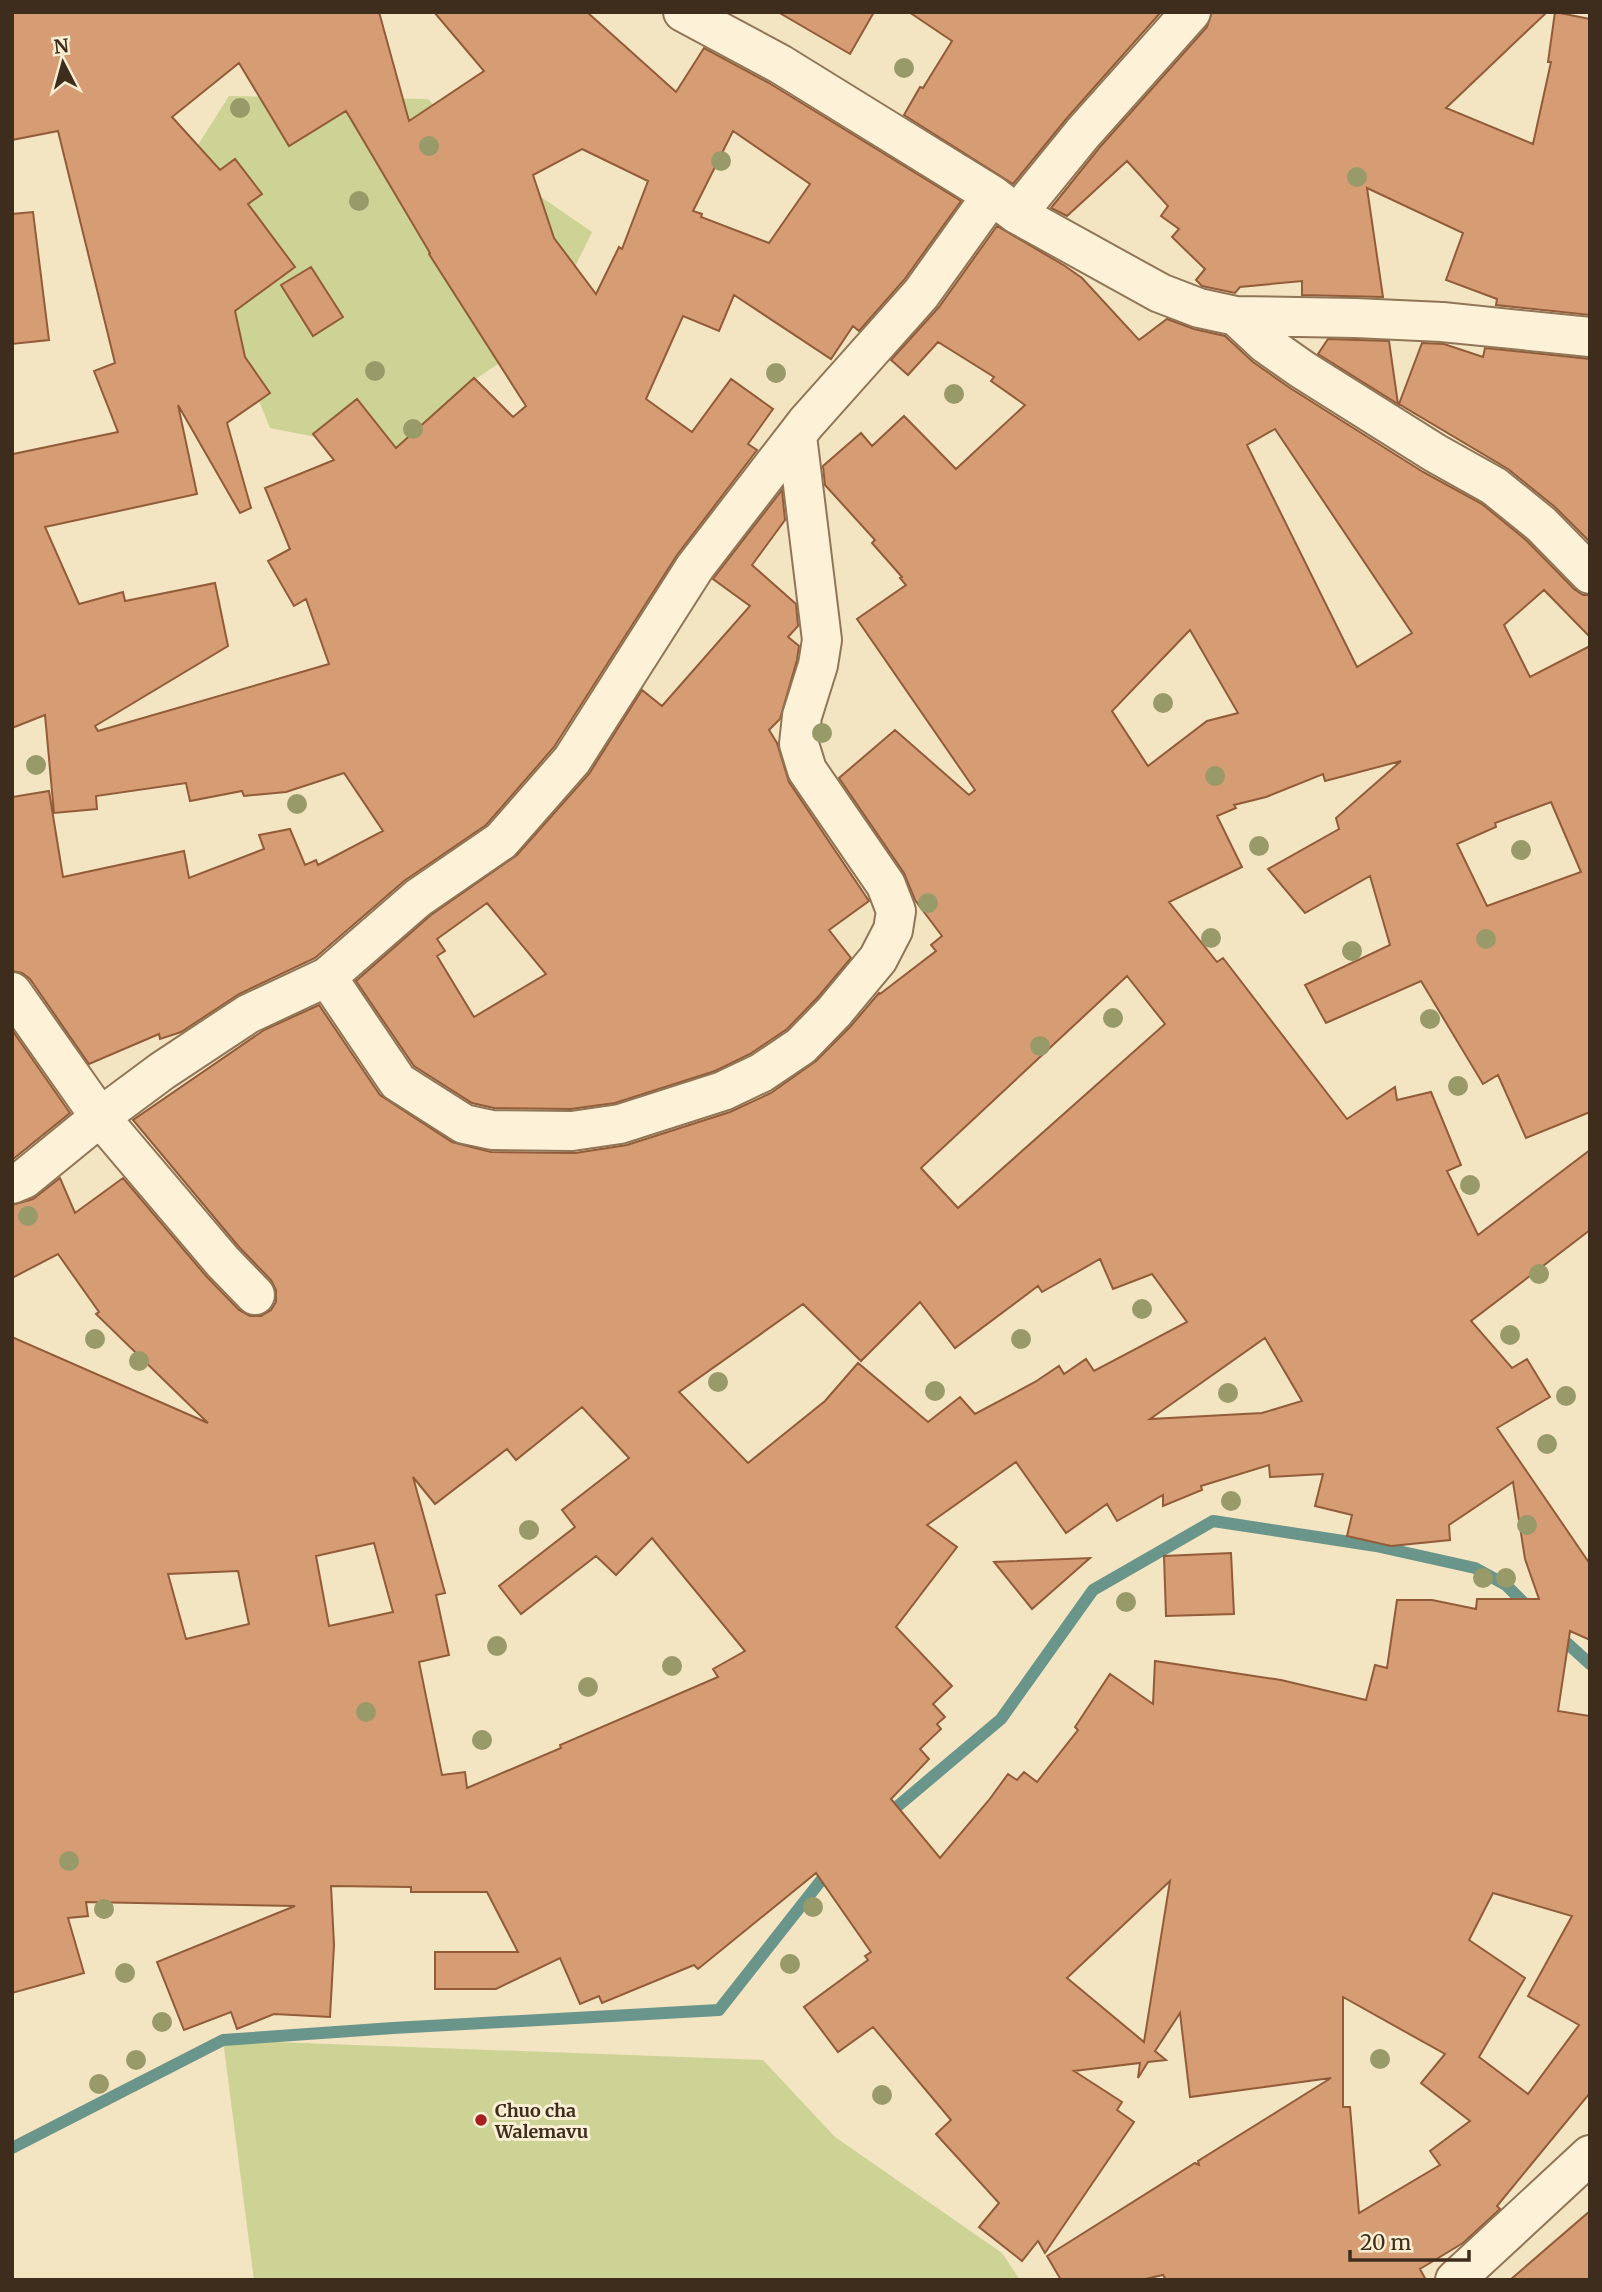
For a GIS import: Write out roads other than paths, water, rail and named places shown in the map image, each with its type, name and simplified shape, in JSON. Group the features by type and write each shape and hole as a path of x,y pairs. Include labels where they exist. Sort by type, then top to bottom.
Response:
{"street":[{"path":"682,12 780,64 1005,204 1160,293 1199,308 1237,316 1442,322 1590,337"},
{"path":"12,1184 57,1153 162,1071 248,1014 327,977 418,898 501,841 572,760 695,567 806,423 921,293 1005,204 1083,133 1191,12"},
{"path":"1237,316 1258,338 1303,370 1493,486 1541,524 1590,574"},
{"path":"327,977 398,1082 464,1124 492,1130 572,1131 620,1124 723,1091 761,1073 801,1046 834,1012 878,959 893,930 896,911 886,886 807,770 799,744 802,716 818,665 822,640 797,436"},
{"path":"12,992 100,1117 215,1253 255,1295"},
{"path":"1454,2280 1590,2155"}],"waterway":[{"path":"886,1816 1001,1719 1093,1590 1213,1521 1376,1546 1475,1568 1506,1585 1530,1609"},
{"path":"1557,1634 1590,1664"},
{"path":"12,2148 223,2040 719,2010 830,1869"}],"place":[{"name":"Chuo cha Walemavu","path":"481,2120"}]}
